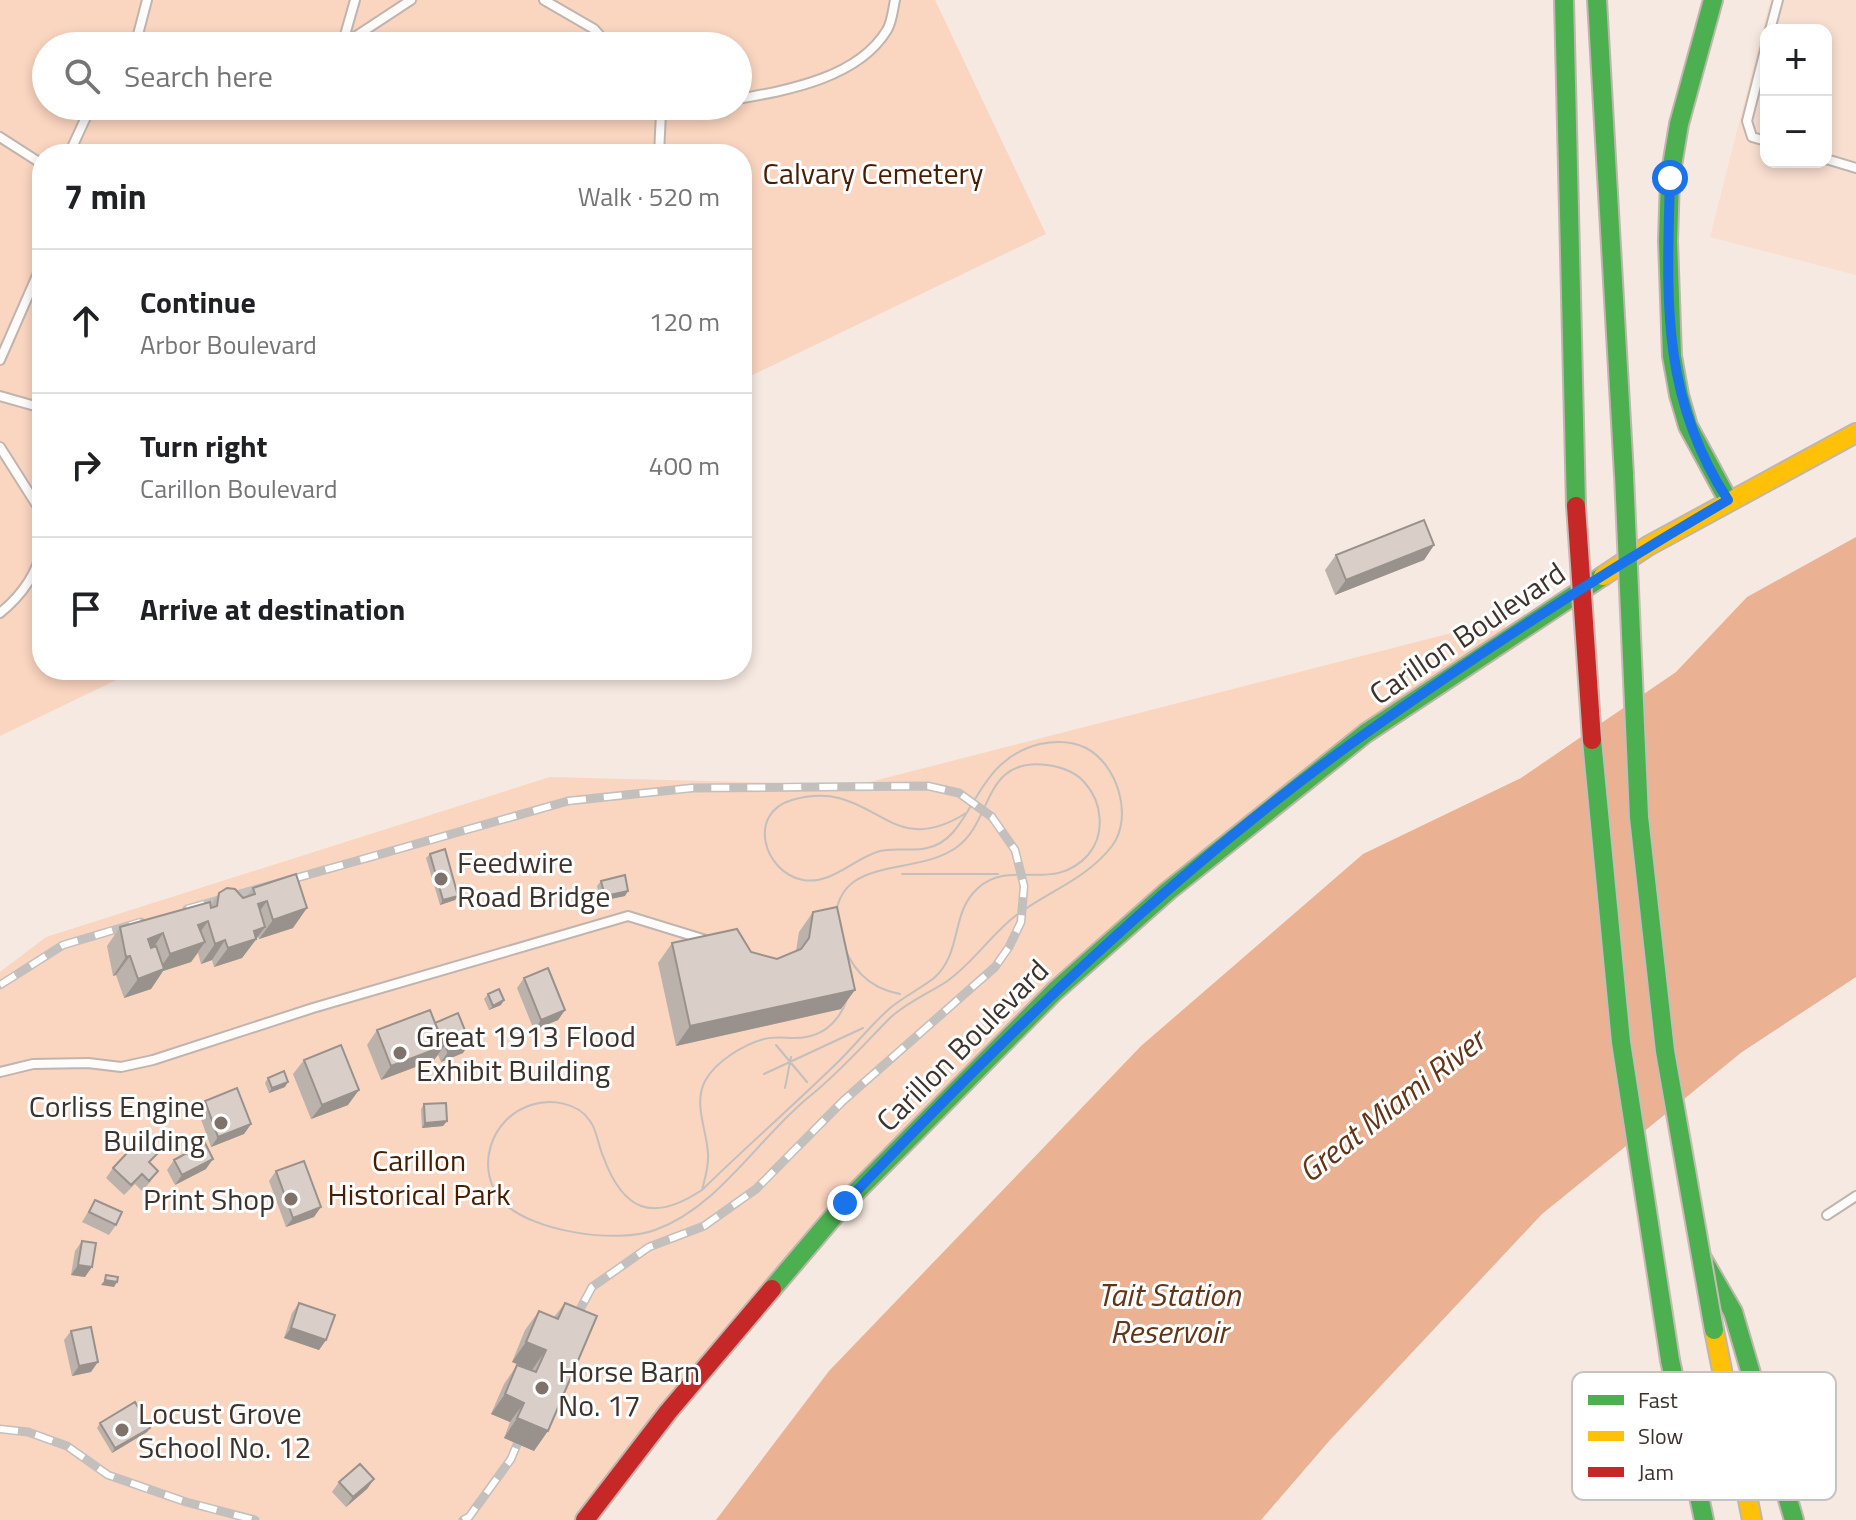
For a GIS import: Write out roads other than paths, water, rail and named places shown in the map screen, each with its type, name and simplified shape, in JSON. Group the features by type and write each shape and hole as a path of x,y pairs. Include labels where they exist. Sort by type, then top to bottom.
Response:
{"main road":[{"path":"1564,0 1576,506 1589,717 1634,1140 1672,1372"},
{"path":"1597,0 1624,475 1639,817 1665,1051 1722,1372"},
{"path":"1713,0 1679,124 1670,178 1672,356 1688,426 1728,500"},
{"name":"Carillon Boulevard","path":"585,1520 668,1412 845,1203 1055,991 1121,931 1264,812 1366,733 1648,546 1856,433"},
{"path":"1700,1255 1733,1312 1751,1372"},
{"path":"1689,1500 1689,1520"},
{"path":"1699,1500 1704,1520"},
{"path":"1748,1500 1752,1520"},
{"path":"1788,1500 1794,1520"}],"lane":[{"path":"139,32 147,0"},
{"path":"346,32 355,0"},
{"path":"361,32 411,0"},
{"path":"544,0 597,32"},
{"path":"752,96 828,75 867,55 888,28 895,0"},
{"path":"1772,24 1778,0"},
{"path":"1760,70 1747,121 1752,137 1760,139"},
{"path":"74,144 85,120"},
{"path":"659,120 659,144"},
{"path":"0,137 32,158"},
{"path":"1832,161 1856,168"},
{"path":"0,360 32,287"},
{"path":"0,396 32,405"},
{"path":"0,447 32,498"},
{"path":"0,613 32,576"},
{"path":"0,1072 33,1064 88,1063 121,1067 153,1060 313,1008 628,916 706,940"},
{"path":"1827,1215 1856,1196"}],"water":[{"name":"Tait Station Reservoir","path":"1856,537 1856,977 1742,1052 1542,1214 1330,1440 1261,1520 716,1520 829,1371 1141,1046 1363,854 1521,778 1676,672 1747,597"}],"tram line":[{"path":"835,928 838,904 847,888 861,877 939,857 957,847 978,822 1000,780 1011,771 1026,765 1058,767 1077,776 1091,791 1100,818 1098,838 1088,855 1061,872 1004,876 978,888 963,909 949,956 934,978 889,1009 839,1061 702,1190 684,1200 654,1208 630,1200 611,1175 594,1129 585,1115 571,1106 547,1102 531,1105 505,1121 490,1147 489,1176 504,1203 535,1221 576,1233 639,1234 678,1219 719,1188 791,1113 842,1068 891,1017 955,975 1014,917 1078,877 1102,858 1112,846 1122,820 1119,792 1106,766 1086,748 1052,742 1017,753 1000,766 955,830 943,841 927,848 880,851 824,879 803,880 789,875 778,866 766,842 765,829 769,817 778,807 792,800 820,796 843,799 898,825 917,829 939,826 966,813"},
{"path":"902,874 998,874"},
{"path":"840,933 848,956 861,974 878,987 900,994"},
{"path":"702,1190 708,1158 700,1099 705,1081 731,1055 756,1042 770,1038 806,1037 825,1029 844,1007 848,978"},
{"path":"764,1074 863,1028"},
{"path":"776,1045 807,1082"},
{"path":"785,1088 791,1057"}],"railway":[{"path":"187,909 568,801 692,788 928,786 959,793 992,817 1015,850 1024,886 1021,922 995,967 843,1101 756,1189 704,1226 649,1247 592,1287 570,1328"},
{"path":"0,985 63,945 141,922"},
{"path":"463,1520 469,1517 511,1459 526,1423"},
{"path":"0,1429 28,1432 67,1446 108,1475 186,1502 255,1520"}],"place":[{"name":"Feedwire Road Bridge","path":"441,879"},
{"name":"Great 1913 Flood Exhibit Building","path":"400,1053"},
{"name":"Corliss Engine Building","path":"221,1123"},
{"name":"Print Shop","path":"291,1199"},
{"name":"Horse Barn No. 17","path":"542,1388"},
{"name":"Locust Grove School No. 12","path":"122,1430"}],"park label":[{"name":"Calvary Cemetery","path":"873,173"},
{"name":"Carillon Historical Park","path":"419,1177"}],"water label":[{"name":"Great Miami River","path":"1391,1105"}]}
